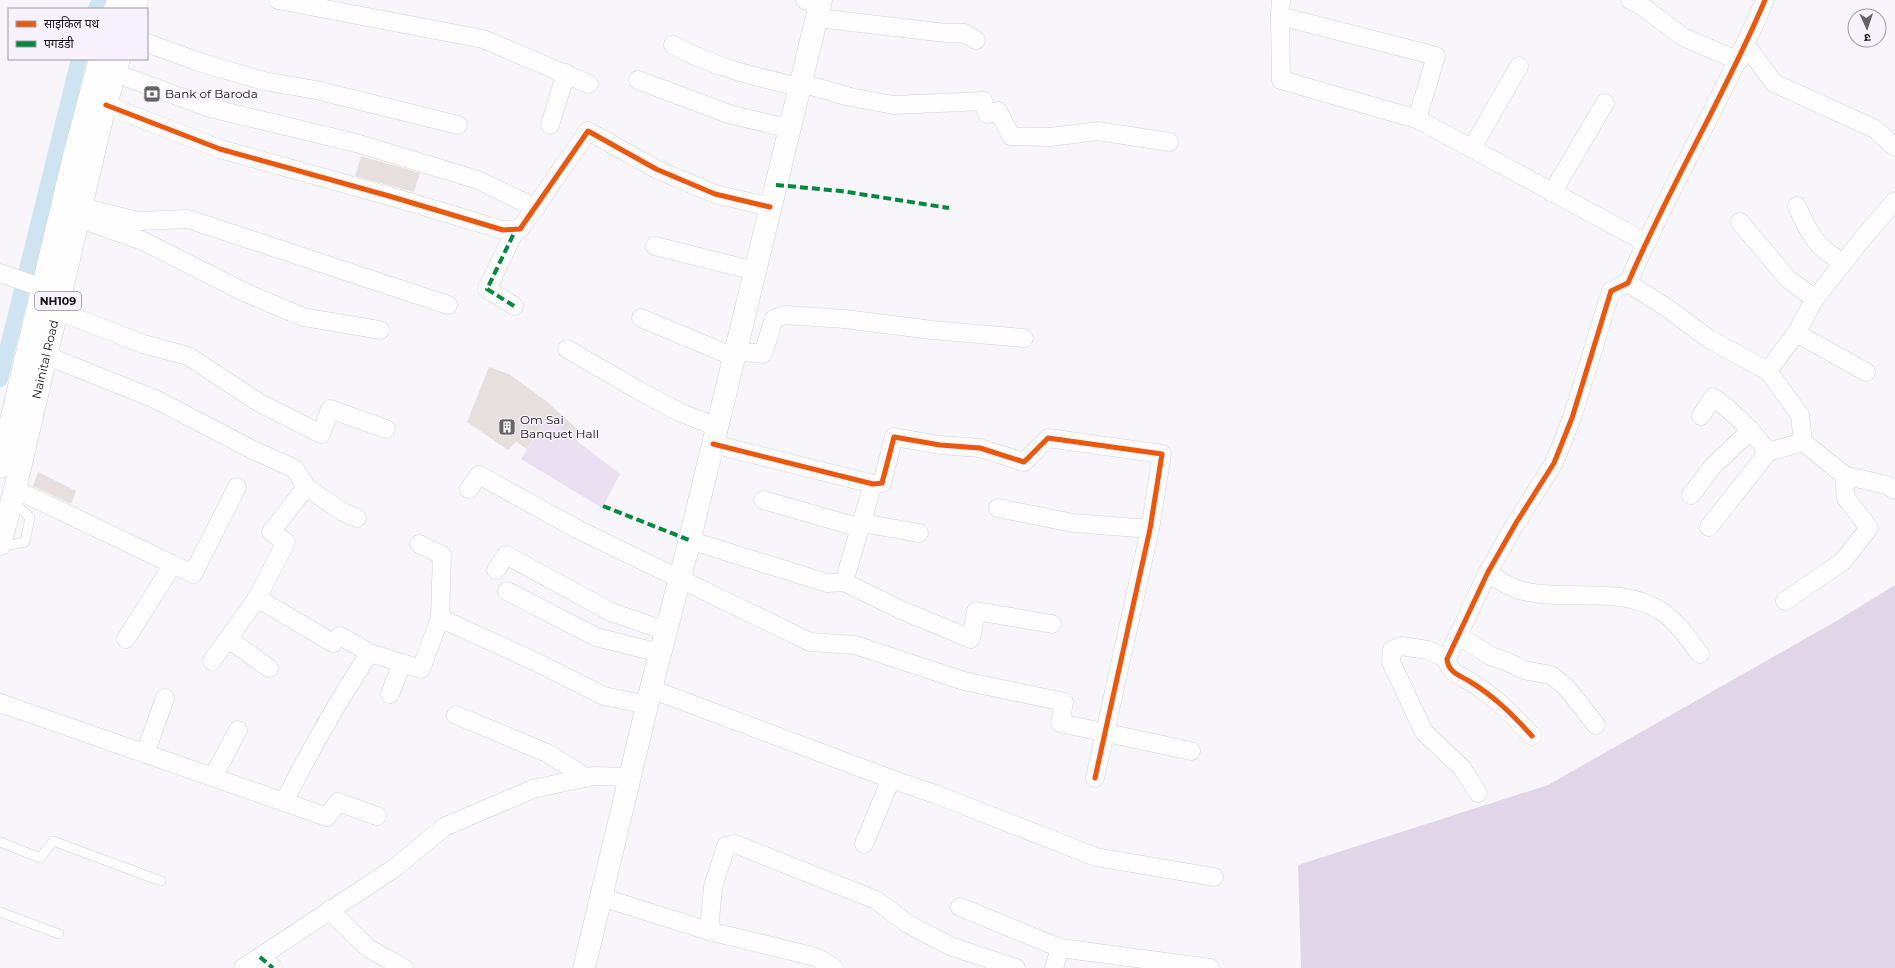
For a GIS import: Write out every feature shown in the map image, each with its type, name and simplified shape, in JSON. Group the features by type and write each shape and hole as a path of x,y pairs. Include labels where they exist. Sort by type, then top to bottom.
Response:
{"main road":[{"path":"584,968 649,697 715,436 790,128 816,5"},
{"name":"Nainital Road","path":"0,544 45,355 42,291 79,213 106,105 111,64"},
{"name":"Nainital Road","path":"0,467 74,156 111,64"}],"street":[{"path":"278,0 483,39 589,84"},
{"path":"1630,0 1639,4 1683,37 1739,61"},
{"path":"1532,736 1504,706 1470,681 1452,672 1447,666 1447,659 1488,572 1516,522 1554,462 1572,418 1611,291 1628,283 1645,242 1739,61 1765,0"},
{"path":"816,5 888,27 964,33 976,40"},
{"path":"1417,119 1436,56 1280,8 1281,80 1417,119 1645,242"},
{"path":"148,43 202,63 264,81 316,90 458,125"},
{"path":"673,45 703,60 743,73 850,97 894,105 983,101 987,114 998,112 1011,136 1050,137 1098,131 1169,142"},
{"path":"1746,45 1774,83 1875,129 1895,147"},
{"path":"111,64 210,108 356,143 478,180 536,208"},
{"path":"1472,148 1519,66"},
{"path":"550,125 566,73"},
{"path":"638,80 729,114 790,128"},
{"path":"1552,193 1605,103"},
{"path":"106,105 220,150 389,196 503,230 520,229 588,131 656,169 702,189 715,194 770,207"},
{"path":"1797,206 1809,232 1826,253 1843,263"},
{"path":"1768,371 1796,333 1815,299 1843,263 1893,207"},
{"path":"79,213 138,221 188,219 448,305"},
{"path":"79,213 143,241 244,292 303,317 380,330"},
{"path":"1740,222 1788,279 1815,299"},
{"path":"514,306 487,289 516,229"},
{"path":"656,246 755,271"},
{"path":"0,274 42,291 143,344 188,356 258,402 321,434 330,409 386,429"},
{"path":"1628,283 1668,308 1708,339 1768,371 1800,415 1803,442 1844,475 1886,485 1895,490"},
{"path":"641,318 734,354 763,354 774,319 785,315 845,319 932,330 1024,338"},
{"path":"1796,333 1866,372"},
{"path":"567,349 638,390 680,412 715,436 873,484 882,483 894,437 940,445 980,448 1024,462 1048,438 1162,454 1150,529 1107,732 1095,778"},
{"path":"45,355 156,399 253,450 295,469 306,487 343,512 357,518"},
{"path":"1701,416 1713,397 1734,412 1751,430 1768,452"},
{"path":"1691,495 1713,466 1751,430"},
{"path":"1709,527 1768,452 1803,442"},
{"path":"469,489 479,475 577,529 680,577 810,642 855,645 960,679 1064,702 1060,723 1191,751"},
{"path":"1785,601 1842,562 1869,528 1846,498 1844,475"},
{"path":"844,582 873,484"},
{"path":"13,494 193,574 237,487"},
{"path":"212,661 257,598 286,542 271,532 306,487"},
{"path":"763,500 862,525 919,533"},
{"path":"998,508 1073,523 1150,529"},
{"path":"689,540 827,583 844,582 899,609 971,639 976,611 1052,624"},
{"path":"257,598 337,640 370,653 421,669 440,618 442,556 419,544"},
{"path":"496,570 506,555 611,612 666,632"},
{"path":"126,639 173,564"},
{"path":"1488,572 1500,581 1522,591 1608,596 1649,605 1664,614 1681,629 1700,654"},
{"path":"507,591 596,637 660,653"},
{"path":"440,618 536,662 604,696 649,697 935,794 1096,857 1214,877"},
{"path":"1458,636 1491,656 1524,670 1551,674 1566,687 1596,725"},
{"path":"228,639 269,668"},
{"path":"1447,659 1428,650 1401,646 1392,650 1391,662 1424,732 1462,768 1478,793"},
{"path":"284,802 316,738 370,653"},
{"path":"390,694 402,663"},
{"path":"145,754 165,698"},
{"path":"0,703 327,817 338,802 377,816"},
{"path":"456,715 547,754 587,778"},
{"path":"213,777 238,730"},
{"path":"243,968 266,962 329,910 396,867 444,827 533,789 587,778 630,777"},
{"path":"864,844 891,779"},
{"path":"709,931 713,887 726,846 735,844 876,900 908,924 950,946 1016,968"},
{"path":"601,897 709,931 816,957 834,968"},
{"path":"960,907 1060,948 1210,968"},
{"path":"329,910 368,948 404,968"},
{"path":"1054,968 1060,948"}],"lane":[{"path":"0,547 25,542 28,531 30,518 13,494"},
{"path":"0,842 40,858 53,841 161,881"},
{"path":"0,912 58,934"}],"shaded area":[{"path":"547,418 620,474 602,508 521,459"},
{"path":"1895,585 1895,968 1301,968 1298,865 1548,785 1838,620"}],"building":[{"path":"361,156 420,173 414,192 355,176"},
{"name":"Om Sai Banquet Hall","path":"489,367 509,374 546,401 583,434 577,441 547,418 527,449 516,442 508,450 467,422"},
{"path":"38,472 76,491 71,504 33,486"}],"waterway":[{"path":"96,8 100,0"},
{"path":"0,379 79,60"}],"marked path":[{"path":"776,185 841,191 949,208"},
{"path":"514,306 487,289 516,229"},
{"path":"603,506 689,540"},
{"path":"260,957 273,968"}],"cycle path":[{"path":"1532,736 1495,699 1452,670 1449,667 1447,659 1488,572 1516,523 1554,463 1572,418 1611,291 1628,283 1661,212 1732,72 1765,0"},
{"path":"106,105 220,149 389,196 503,230 520,229 588,131 656,169 715,194 770,207"},
{"path":"713,444 873,484 882,483 894,437 940,445 980,448 1024,462 1048,438 1162,454 1150,529 1095,778"}],"place":[{"name":"Bank of Baroda","path":"152,94"},
{"name":"Om Sai Banquet Hall","path":"507,427"}]}
